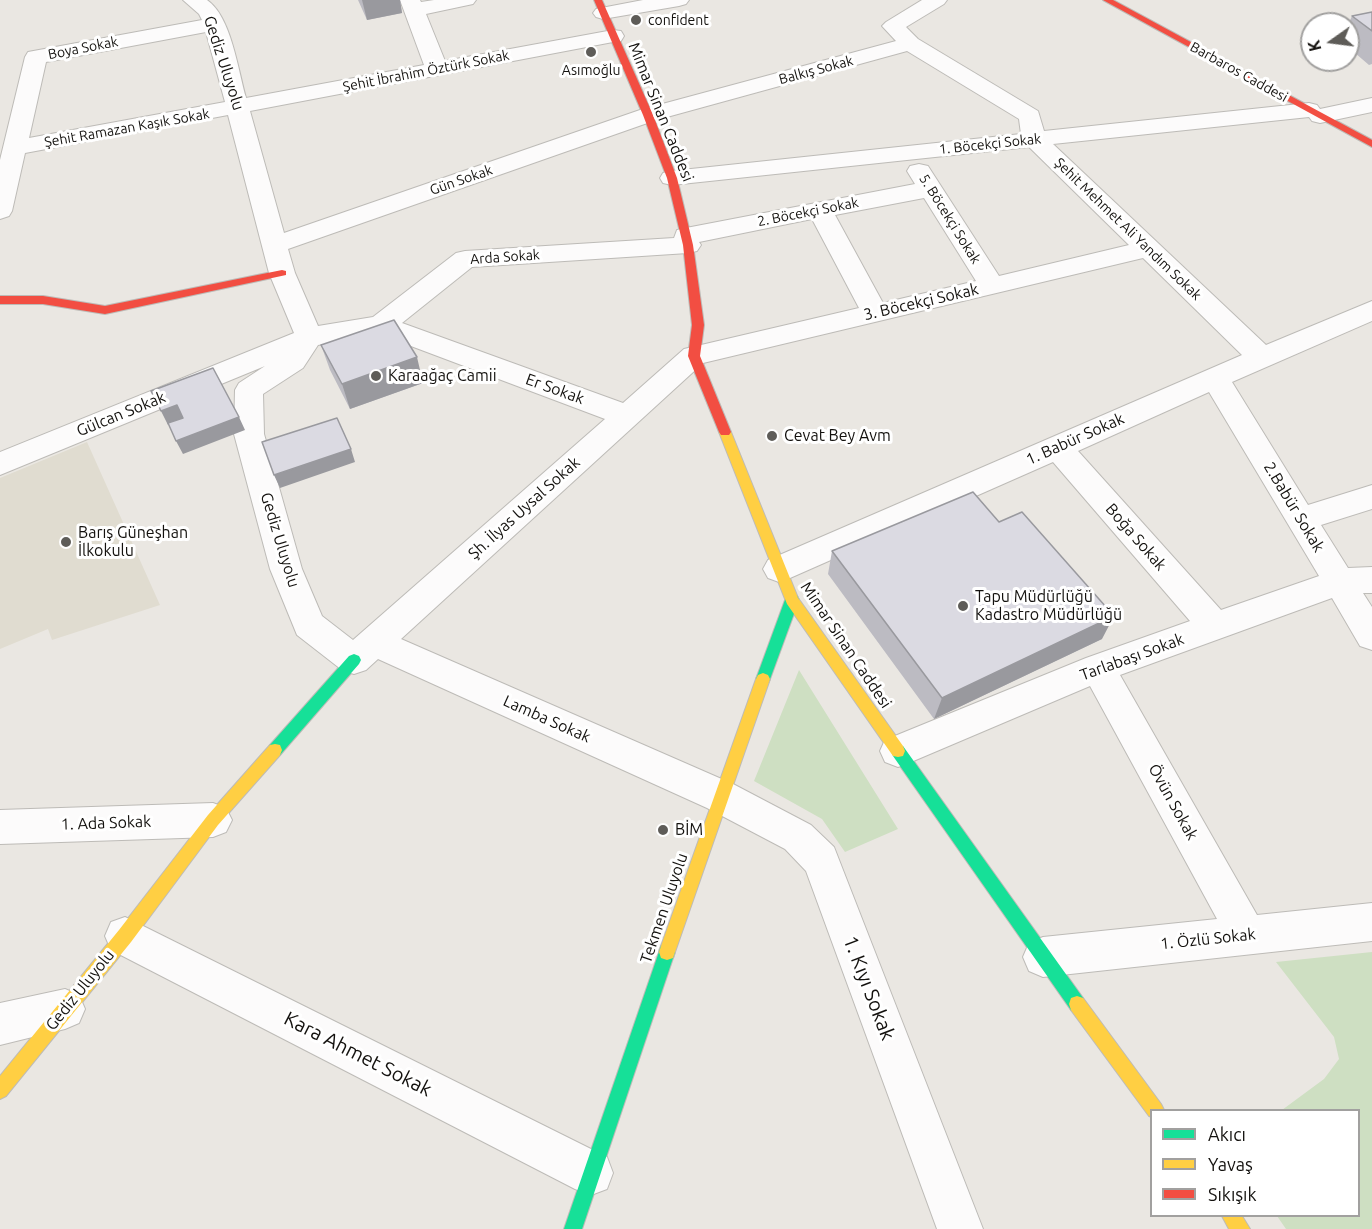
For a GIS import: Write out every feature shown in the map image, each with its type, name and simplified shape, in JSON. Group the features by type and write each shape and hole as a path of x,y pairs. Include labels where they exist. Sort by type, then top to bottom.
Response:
{"street":[{"name":"Gediz Uluyolu","path":"0,1090 124,936 213,820 364,651 309,625 286,570 249,434 249,390 293,361 309,337 282,273 215,24 208,10 193,0"},
{"path":"437,69 412,5 466,0"},
{"path":"601,6 679,0"},
{"path":"910,44 893,26 937,0"},
{"name":"Barbaros Caddesi","path":"1107,0 1372,144"},
{"name":"Mimar Sinan Caddesi","path":"601,6 648,115 672,178 687,241 698,325 694,356 792,600 1043,957 1154,1109"},
{"name":"Boya Sokak","path":"0,211 36,57 215,24"},
{"name":"Şehit İbrahim Öztürk Sokak","path":"239,107 613,36"},
{"name":"Balkış Sokak","path":"648,115 910,44"},
{"name":"Şehit Mehmet Ali Yandım Sokak","path":"910,44 1030,116 1034,139 1262,358"},
{"path":"0,104 26,102"},
{"name":"1. Böcekçi Sokak","path":"672,178 1034,139 1314,113 1372,105"},
{"name":"Şehit Ramazan Kaşık Sokak","path":"15,148 239,107"},
{"name":"Gün Sokak","path":"274,244 648,115"},
{"name":"5. Böcekçi Sokak","path":"908,153 992,286"},
{"name":"2. Böcekçi Sokak","path":"687,241 820,210 930,189"},
{"path":"820,210 875,313"},
{"name":"Arda Sokak","path":"309,337 381,325 465,259 687,241"},
{"name":"3. Böcekçi Sokak","path":"694,356 1148,249"},
{"path":"0,300 43,300 105,310 282,273"},
{"name":"1. Babür Sokak","path":"779,569 1372,310"},
{"name":"Er Sokak","path":"381,325 627,416"},
{"name":"Gülcan Sokak","path":"0,464 309,337"},
{"name":"Şh. İlyas Uysal Sokak","path":"364,651 694,356"},
{"name":"2.Babür Sokak","path":"1215,378 1372,636"},
{"name":"Boğa Sokak","path":"1057,447 1215,626"},
{"path":"1301,519 1372,497"},
{"name":"Tarlabaşı Sokak","path":"898,751 1098,668 1339,582 1372,580"},
{"name":"Tekmen Uluyolu","path":"573,1229 720,796 792,600"},
{"name":"Lamba Sokak","path":"364,651 720,796"},
{"name":"Övün Sokak","path":"1098,668 1247,935"},
{"name":"1. Kıyı Sokak","path":"720,796 798,837 821,860 960,1229"},
{"name":"1. Ada Sokak","path":"0,826 213,820"},
{"name":"1. Özlü Sokak","path":"1043,957 1372,922"},
{"name":"Kara Ahmet Sokak","path":"124,936 591,1173"},
{"path":"0,1024 65,1009"}],"shaded area":[{"name":"Barış Güneşhan İlkokulu","path":"87,442 160,605 52,640 48,629 0,649 0,478"}],"green space":[{"path":"799,670 898,829 845,852 822,819 754,781"},
{"path":"1372,952 1372,1229 1286,1229 1278,1217 1360,1217 1360,1109 1283,1109 1324,1079 1339,1059 1334,1037 1276,962"}],"building":[{"path":"1372,12 1372,31 1360,22 1360,14"},
{"path":"394,320 417,357 342,384 321,345"},
{"path":"213,368 239,417 176,441 168,423 183,418 177,405 161,411 151,391"},
{"path":"337,418 351,449 274,475 262,442"},
{"name":"Tapu Müdürlüğü Kadastro Müdürlüğü","path":"973,492 999,522 1022,512 1114,616 942,698 832,551"}],"traffic: fast":[{"path":"763,679 792,600"},
{"path":"275,750 354,660"},
{"path":"898,751 1077,1004"},
{"path":"573,1229 667,952"}],"traffic: slow":[{"path":"725,432 792,600 898,751"},
{"path":"667,952 763,679"},
{"path":"0,1090 125,936 213,820 275,750"},
{"path":"1077,1004 1154,1109"},
{"path":"1232,1217 1241,1229"}],"traffic: jam":[{"path":"598,0 648,115 672,178 688,245 698,325 694,356 725,432"},
{"path":"1107,0 1372,144"},
{"path":"0,300 43,300 105,310 282,273"}],"place":[{"name":"confident","path":"636,20"},
{"name":"Asımoğlu","path":"591,52"},
{"name":"Karaağaç Camii","path":"376,376"},
{"name":"Cevat Bey Avm","path":"772,436"},
{"name":"Barış Güneşhan İlkokulu","path":"66,542"},
{"name":"Tapu Müdürlüğü Kadastro Müdürlüğü","path":"963,606"},
{"name":"BİM","path":"663,830"}]}
